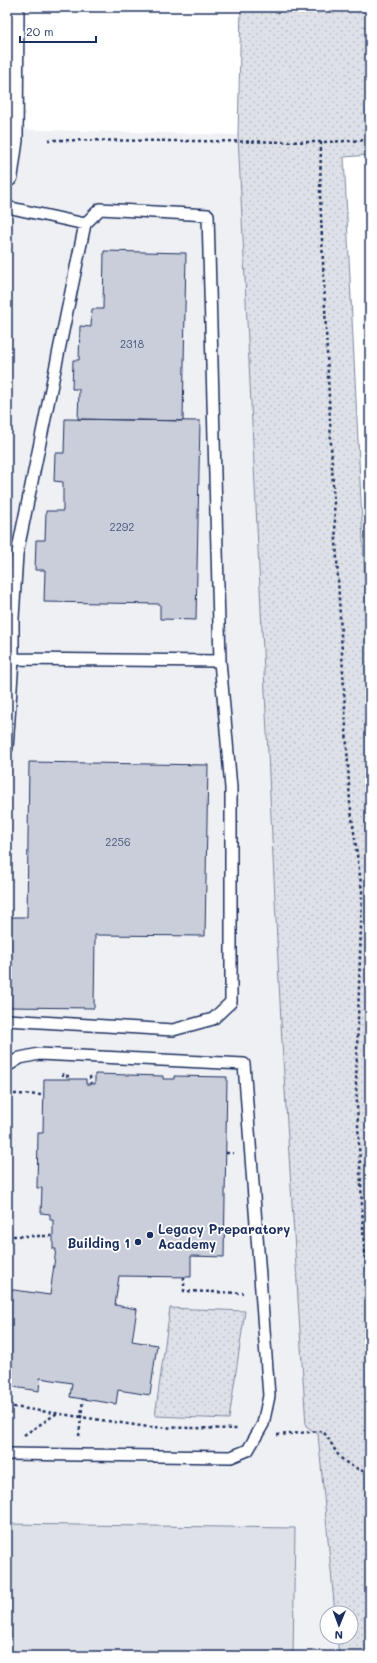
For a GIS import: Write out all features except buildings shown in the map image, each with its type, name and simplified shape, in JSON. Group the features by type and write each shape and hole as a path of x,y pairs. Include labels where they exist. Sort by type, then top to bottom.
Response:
{"street":[{"path":"7,176 12,140 13,7"}],"lane":[{"path":"7,207 85,224"},
{"path":"7,748 13,659 10,617 17,554 85,224 100,209 208,215 220,661 231,788 231,1002 212,1019 173,1030 7,1020"},
{"path":"13,659 220,661"},
{"path":"7,1066 20,1058 39,1054 244,1064 269,1396 262,1424 248,1450 231,1457 7,1454"}],"path":[{"path":"48,140 321,142 370,140"},
{"path":"321,142 320,194 350,803 362,891 356,1084 364,1246 370,1288"},
{"path":"14,1094 44,1095"},
{"path":"224,1230 246,1231"},
{"path":"7,1236 53,1236"},
{"path":"184,1277 184,1291 247,1293"},
{"path":"78,1438 83,1399"},
{"path":"7,1406 148,1427 238,1429"},
{"path":"23,1435 56,1413"},
{"path":"273,1435 322,1431 328,1436 340,1456 350,1466 370,1474"}],"shaded area":[{"path":"241,7 370,7 370,155 344,157 370,682 370,1656 339,1656 338,1645 359,1645 359,1605 334,1605 318,1434 306,1426 282,1043 238,135"},
{"path":"7,129 238,135 282,1043 306,1426 318,1434 334,1605 319,1605 319,1645 338,1645 339,1656 7,1656"},
{"path":"170,1308 245,1311 229,1419 155,1416"},
{"path":"7,1524 295,1528 293,1656 7,1656"}],"place":[{"name":"Legacy Preparatory Academy","path":"150,1235"},
{"name":"Building 1","path":"138,1242"}]}
